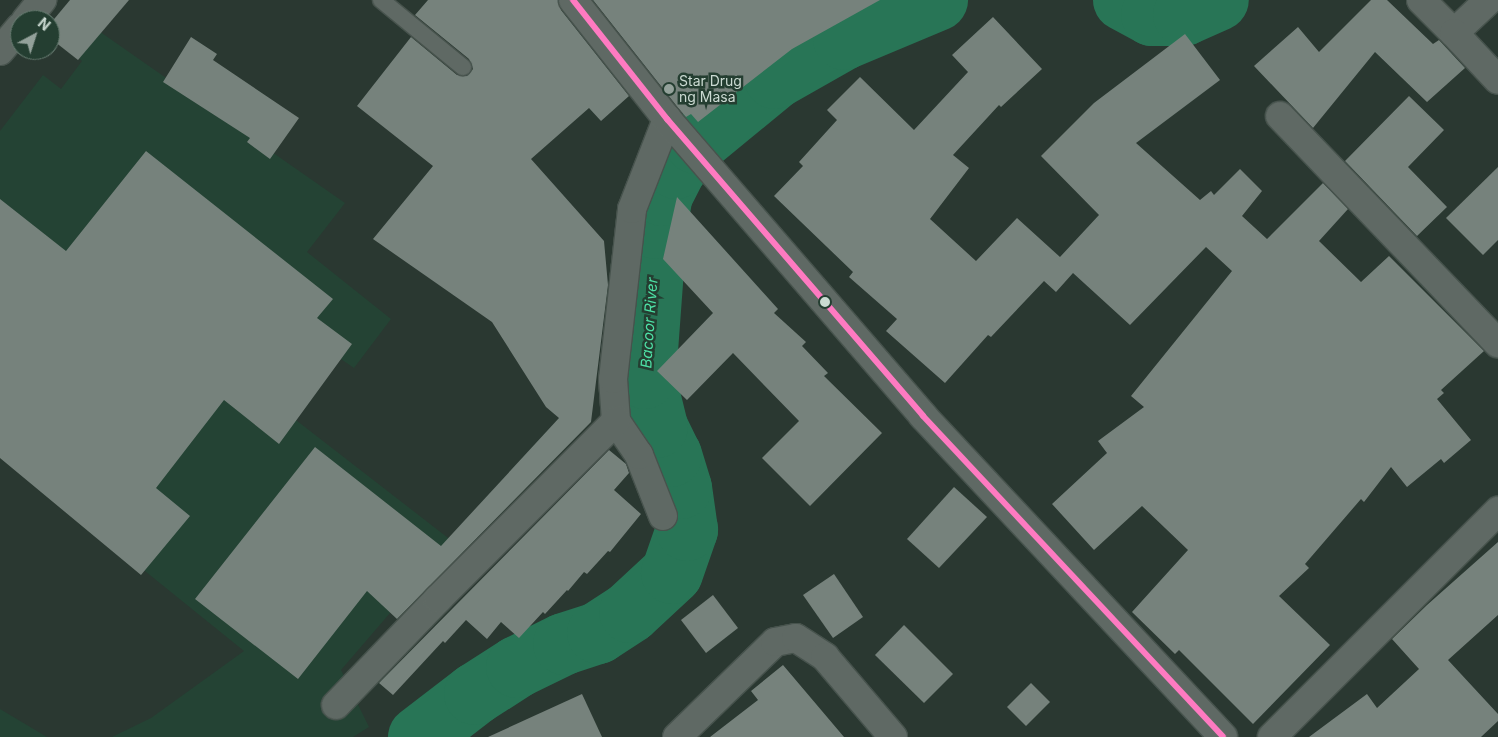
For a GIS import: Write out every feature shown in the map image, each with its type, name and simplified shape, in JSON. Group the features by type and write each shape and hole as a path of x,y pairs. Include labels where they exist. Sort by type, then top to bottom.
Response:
{"street":[{"path":"34,10 42,0"},
{"path":"573,0 667,119 923,416 1223,737"},
{"path":"1421,0 1498,80"},
{"path":"1454,33 1489,0"},
{"path":"1280,116 1498,343"},
{"path":"663,516 639,455 616,421 613,379 632,209 667,119"},
{"path":"336,705 438,599 616,421"},
{"path":"1272,737 1498,511"},
{"path":"682,735 775,642 796,638 824,657 892,737"}],"lane":[{"path":"381,0 463,67"}],"shaded area":[{"path":"86,22 345,203 307,252 391,319 354,368 338,357 292,417 452,541 341,670 369,727 353,737 112,737 151,718 244,651 0,454 0,131 43,75 61,89 82,61 67,47"},
{"path":"0,709 47,737 0,737"}],"building":[{"path":"70,0 129,0 78,60 60,46 60,12"},
{"path":"428,0 558,0 561,10 629,96 601,121 589,108 531,159 604,241 608,285 591,422 397,619 367,591 298,679 195,599 315,447 441,546 559,418 546,407 492,322 373,239 433,166 357,106 411,37 457,75 467,76 473,69 469,59 415,15"},
{"path":"593,0 880,0 792,49 698,122 691,114 686,117 679,109"},
{"path":"1371,0 1387,0 1433,44 1439,40 1465,68 1427,102 1375,52 1313,128 1254,66 1298,27 1319,52"},
{"path":"993,17 1042,69 1001,107 999,105 953,155 969,168 930,219 976,261 1017,218 1060,257 1099,215 1041,156 1094,103 1185,34 1220,80 1136,143 1200,200 1211,191 1214,195 1240,169 1262,191 1242,216 1267,239 1323,183 1348,209 1319,241 1361,282 1389,256 1484,351 1441,390 1444,393 1437,399 1471,440 1444,463 1441,459 1407,487 1391,467 1364,502 1361,499 1305,564 1309,568 1279,596 1330,645 1253,724 1179,650 1175,654 1132,612 1188,550 1142,506 1094,550 1052,504 1107,453 1098,441 1144,407 1131,396 1232,271 1206,247 1130,325 1073,273 1056,292 1044,281 991,337 988,335 945,383 886,331 897,319 849,277 853,272 774,196 803,166 799,162 837,120 827,110 860,77 914,130 968,72 952,55"},
{"path":"191,37 217,54 213,60 299,118 270,159 247,142 250,138 163,82"},
{"path":"1409,96 1444,130 1408,167 1447,207 1417,236 1345,161"},
{"path":"146,151 333,299 317,318 352,344 279,444 224,400 156,488 190,516 141,575 0,458 0,199 66,251"},
{"path":"1498,167 1498,240 1483,255 1446,218"},
{"path":"677,197 778,309 774,313 806,342 802,346 828,373 824,376 882,433 810,506 762,458 799,421 733,353 687,400 657,371 713,313 663,259"},
{"path":"609,450 626,464 629,473 614,490 641,514 610,552 608,551 587,574 584,572 568,591 545,614 543,612 519,638 501,622 487,639 466,620 445,643 443,641 393,695 379,683"},
{"path":"954,487 987,517 939,568 907,539"},
{"path":"1498,542 1498,615 1448,660 1498,714 1498,721 1481,737 1309,737 1367,694 1377,708 1419,669 1392,639"},
{"path":"834,574 863,617 833,638 803,595"},
{"path":"713,595 738,628 706,653 681,620"},
{"path":"904,625 953,674 924,703 875,655"},
{"path":"783,665 844,737 710,737 758,700 751,691"},
{"path":"1031,683 1050,702 1026,726 1007,707"},
{"path":"582,694 602,737 488,737"}],"waterway":[{"name":"Bacoor River","path":"419,737 475,694 517,667 564,644 598,633 630,612 672,573 687,530 681,488 671,456 657,427 645,378 656,228 662,195 676,168 696,143 775,78 844,39 937,0"},
{"name":"Bacoor River","path":"1124,0 1152,15 1184,15 1218,0"}],"transit line":[{"path":"573,0 667,119 923,416 1223,737"}],"place":[{"name":"Star Drug ng Masa","path":"669,89"}]}
